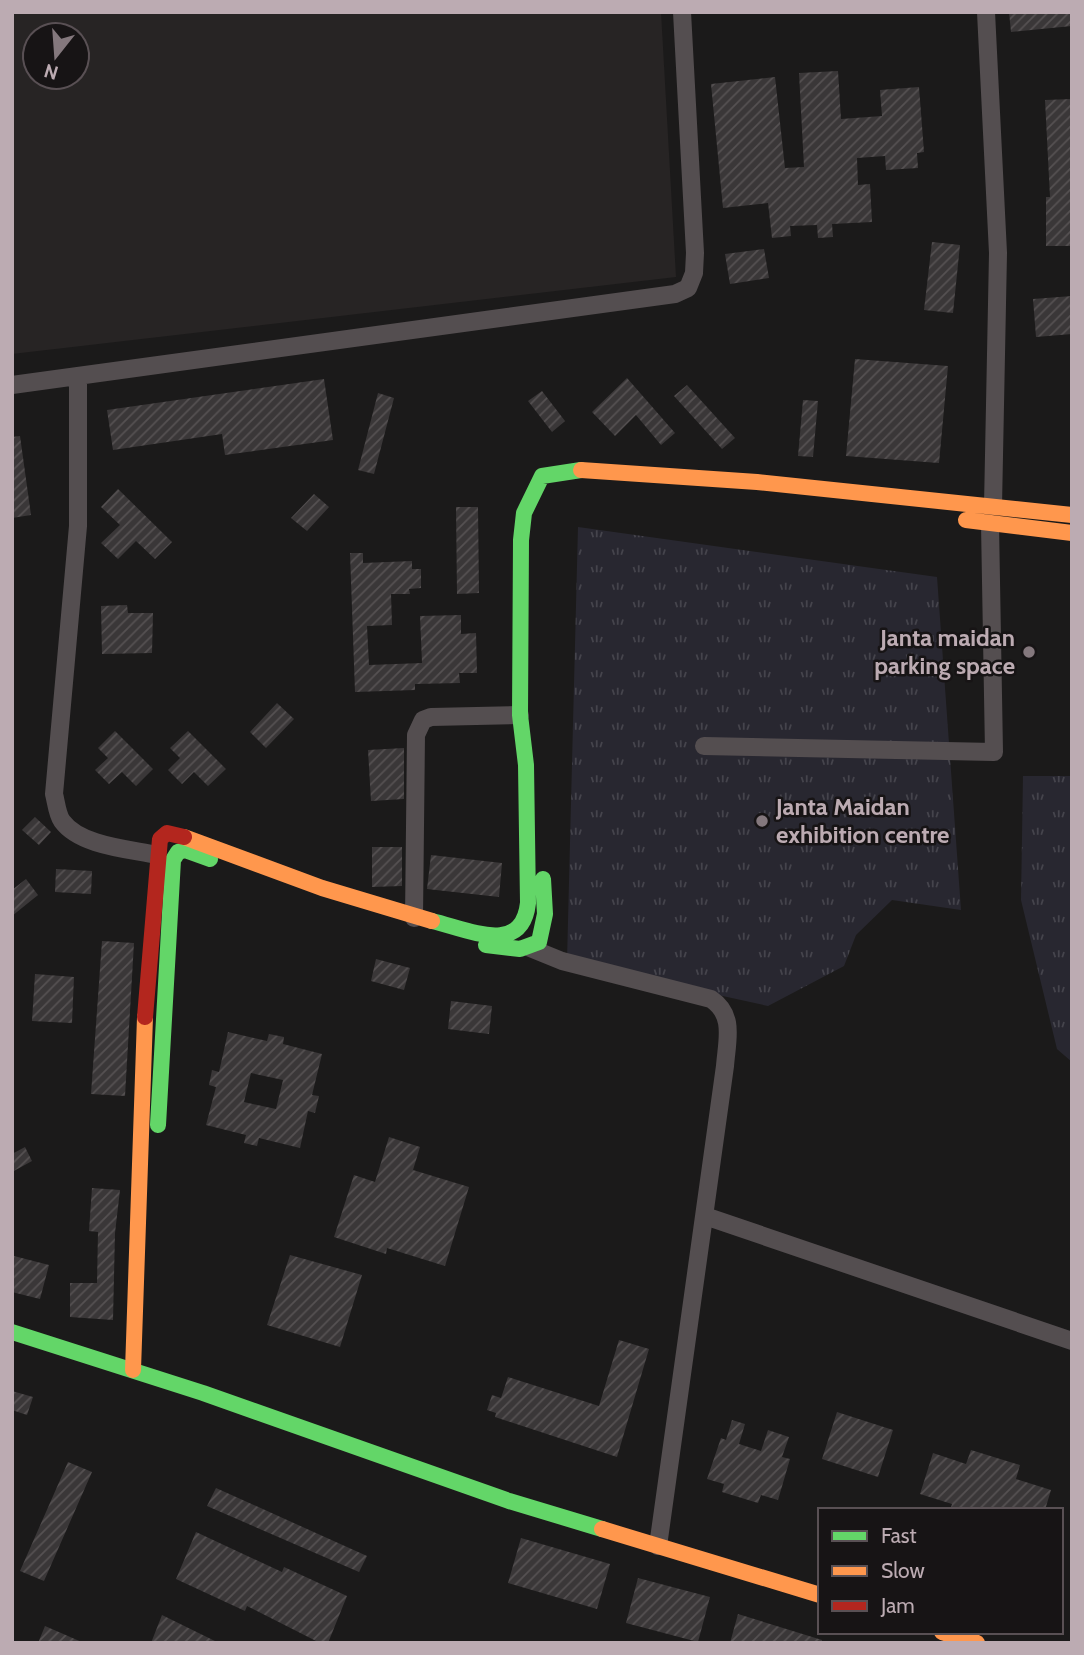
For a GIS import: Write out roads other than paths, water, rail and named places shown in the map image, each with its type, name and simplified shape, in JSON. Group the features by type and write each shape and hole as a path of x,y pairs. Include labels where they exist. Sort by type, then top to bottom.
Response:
{"street":[{"path":"12,385 675,294 688,288 694,273 695,253 682,12"},
{"path":"704,746 994,752 991,515 998,253 986,12"},
{"path":"78,376 78,526 54,793 61,820 76,832 157,855"},
{"path":"141,1372 173,860 178,852 195,853 305,898 420,931 516,951 530,948 539,942 545,914 521,540 524,513 542,476 579,470 757,482 991,515 1072,533"},
{"path":"141,1372 142,1053 157,855 162,835 173,834 293,880 414,918 510,935 526,918 526,765 532,715 536,543 541,512 550,494 558,486 591,485 712,496"},
{"path":"806,504 941,516 1072,515"},
{"path":"414,918 416,735 419,725 432,718 532,715"},
{"path":"530,948 562,961 711,999 723,1007 729,1029 658,1546"},
{"path":"705,1216 1072,1341"},
{"path":"12,1332 141,1372 509,1501 818,1594"},
{"path":"948,1634 977,1643"}],"place":[{"name":"Janta maidan parking space","path":"1029,652"},
{"name":"Janta Maidan exhibition centre","path":"762,821"}]}
